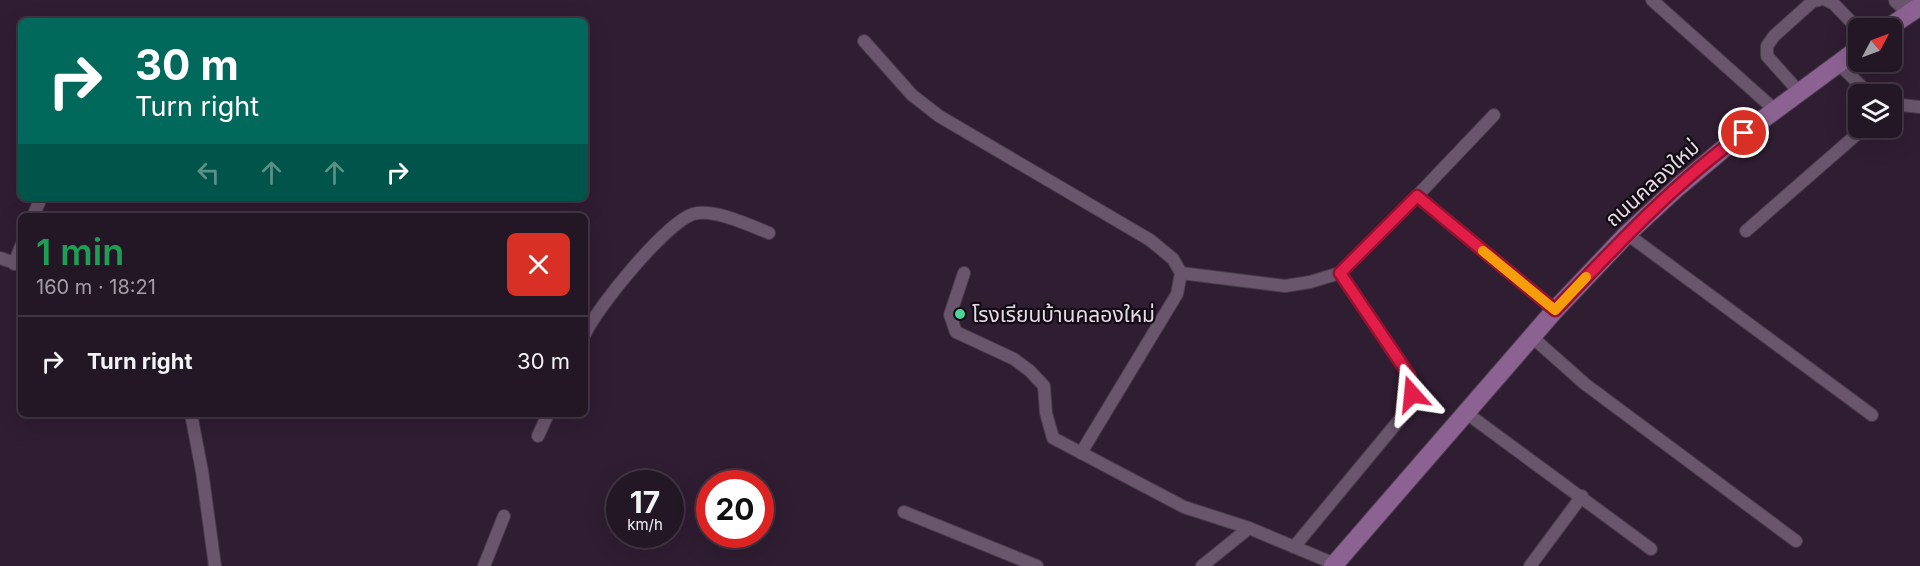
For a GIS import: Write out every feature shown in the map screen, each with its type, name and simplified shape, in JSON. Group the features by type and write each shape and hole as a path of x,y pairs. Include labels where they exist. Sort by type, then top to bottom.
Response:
{"street":[{"path":"1898,18 1910,6"},
{"name":"ถนนคลองใหม่","path":"1334,565 1555,310 1627,234 1728,144 1848,57"}],"lane":[{"path":"1652,0 1775,110"},
{"path":"1800,93 1767,56 1767,46 1774,36 1813,1 1819,0"},
{"path":"1826,0 1834,4 1848,19"},
{"path":"864,41 912,95 939,116 1150,240 1173,259 1181,273 1177,294 1081,453"},
{"path":"1839,64 1859,84"},
{"path":"1902,105 1920,107"},
{"path":"1181,273 1285,286 1310,282 1340,273 1494,115"},
{"path":"1746,231 1853,138"},
{"path":"1417,196 1555,310"},
{"path":"588,329 606,301 636,265 671,227 694,214 725,215 769,233"},
{"path":"1627,234 1872,415"},
{"path":"0,258 17,265"},
{"path":"964,273 950,315 956,332 1014,359 1030,370 1044,386 1046,413 1053,438 1184,507 1250,528 1334,565"},
{"path":"1294,547 1404,412 1412,394 1409,375 1340,273"},
{"path":"1532,338 1585,384 1796,541"},
{"path":"1465,412 1652,549"},
{"path":"192,417 202,471 215,566"},
{"path":"538,436 547,417"},
{"path":"1530,566 1582,496"},
{"path":"904,512 1037,566"},
{"path":"484,566 504,516"},
{"path":"1202,566 1250,528"}],"slow traffic":[{"path":"1483,251 1555,310 1586,277"}],"place":[{"name":"โรงเรียนบ้านคลองใหม่","path":"960,314"}],"route":[{"path":"1412,394 1409,375 1340,273 1417,196 1555,310 1627,234 1678,187 1744,133"}]}
